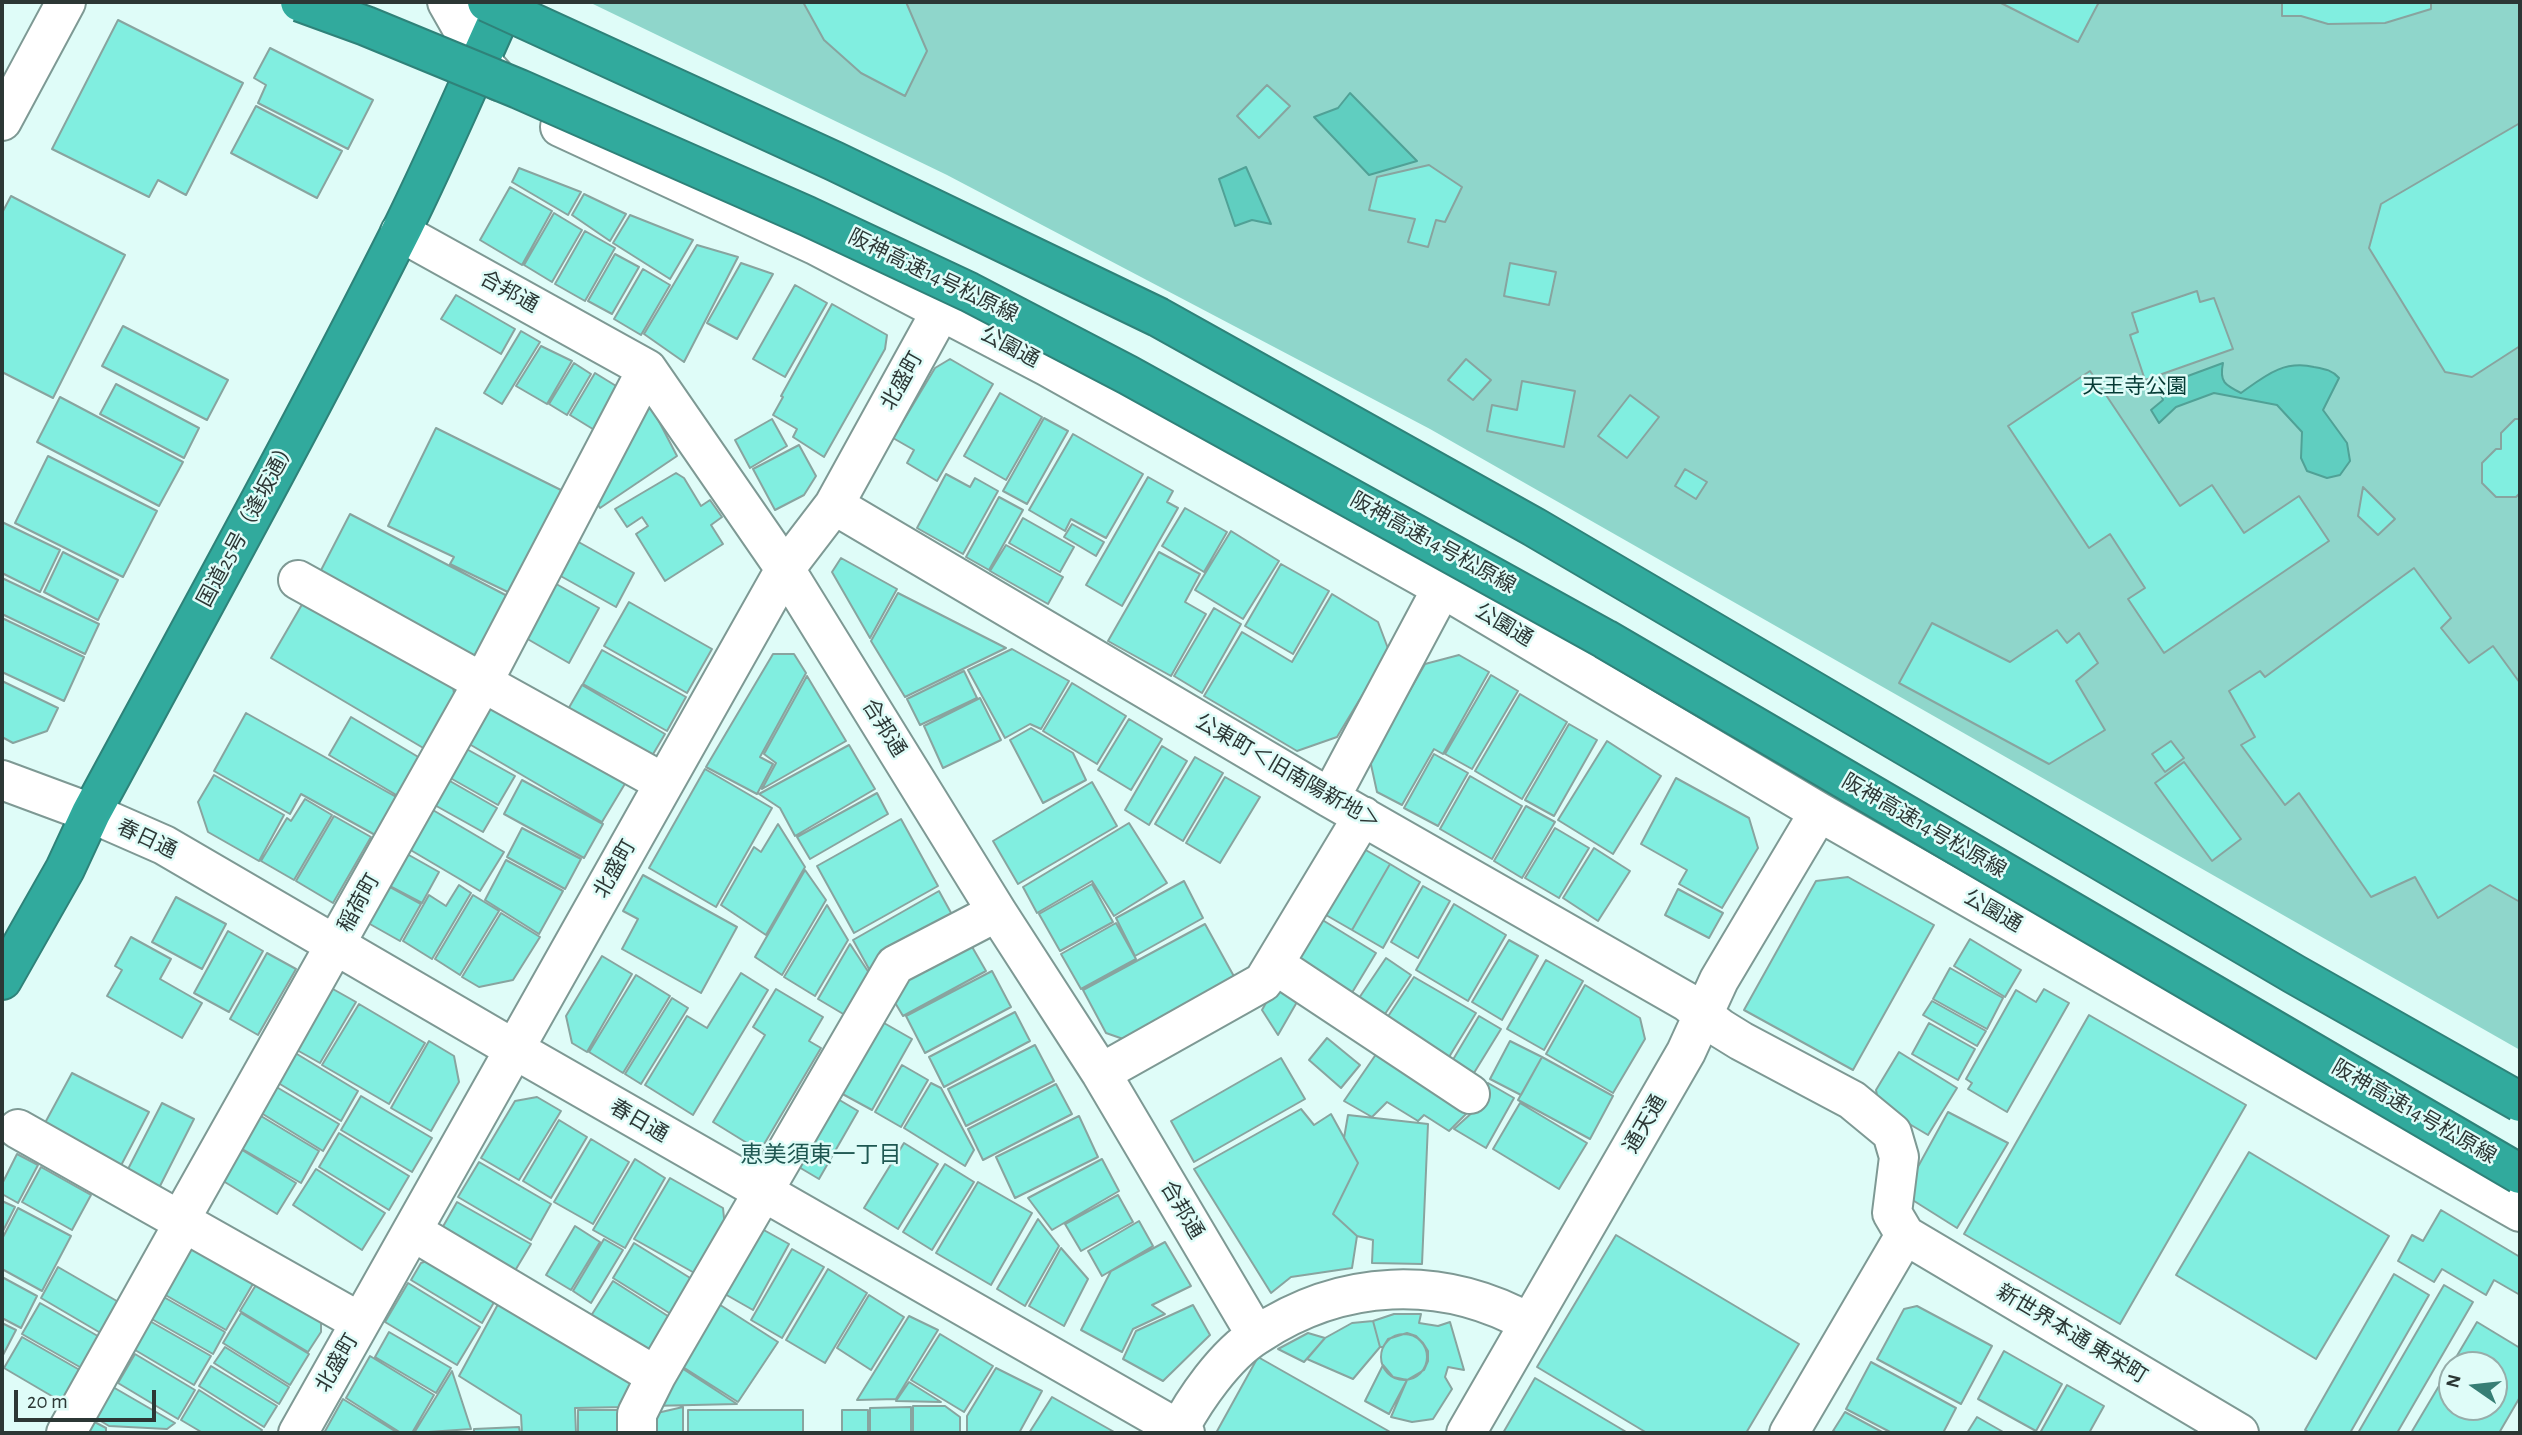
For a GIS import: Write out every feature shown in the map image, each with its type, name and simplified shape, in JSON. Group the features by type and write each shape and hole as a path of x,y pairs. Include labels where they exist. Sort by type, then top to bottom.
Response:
{"highway":[{"name":"阪神高速14号松原線","path":"300,2 519,89 807,216 969,292 1128,375 1605,639 2520,1174"},
{"path":"487,2 834,161 1158,317 1534,527 2294,974 2520,1102"},
{"name":"国道25号（逢坂通）","path":"2,980 65,869 91,813 266,490 400,232 506,2"}],"street":[{"path":"2,121 66,2"},
{"path":"333,2 412,36 480,60"},
{"path":"447,2 480,60"},
{"name":"公園通","path":"480,60 529,113 815,245 1048,367 1442,588 1819,812 2520,1212"},
{"name":"合邦通","path":"400,232 647,369 785,569 1101,1073 1256,1335"},
{"name":"北盛町","path":"298,1433 785,569 834,505 942,311"},
{"name":"稲荷町","path":"66,1433 178,1233 180,1220 483,682 647,369"},
{"name":"公東町＜旧南陽新地＞","path":"834,505 1329,798 1687,1002 1741,1041 1852,1100 1892,1133 1899,1157 1892,1213 1905,1235"},
{"path":"298,580 664,783"},
{"path":"1329,798 1442,588"},
{"name":"春日通","path":"2,779 164,845 1180,1432"},
{"name":"通天通","path":"1466,1433 1686,1052 1719,980 1819,812"},
{"path":"1101,1073 1263,982 1363,816"},
{"path":"637,1433 637,1413 656,1376 895,965 998,912"},
{"path":"1274,964 1470,1094"},
{"path":"18,1129 360,1322"},
{"path":"412,1231 656,1376"},
{"path":"1789,1433 1905,1235"},
{"name":"新世界本通 東栄町","path":"1905,1235 2227,1430"},
{"path":"1180,1432 1200,1395 1232,1357 1256,1335 1331,1299 1372,1289 1422,1288 1475,1300 1510,1312 1529,1323"}],"green space":[{"name":"天王寺公園","path":"2520,2 2520,1050 1430,429 947,175 593,4"}],"shaded area":[{"path":"1350,93 1417,161 1369,175 1314,117 1338,108"},
{"path":"1246,167 1271,224 1252,220 1235,226 1219,179"},
{"path":"2223,363 2224,382 2241,393 2275,371 2293,366 2322,368 2336,375 2339,378 2323,410 2347,443 2350,461 2340,475 2327,478 2307,471 2301,458 2302,432 2277,405 2214,393 2176,407 2159,423 2151,410 2163,400 2158,387"}],"building":[{"path":"803,2 906,2 927,51 905,96 861,73 824,40"},
{"path":"1999,2 2099,2 2078,42"},
{"path":"2282,2 2431,2 2431,9 2385,23 2328,24 2301,16 2282,16"},
{"path":"118,20 243,83 186,195 158,180 149,197 52,149"},
{"path":"270,48 373,100 348,149 258,103 266,85 254,78"},
{"path":"1267,85 1290,106 1259,138 1237,116"},
{"path":"256,106 342,151 317,198 231,153"},
{"path":"2520,123 2520,346 2472,377 2445,372 2369,248 2381,204"},
{"path":"1429,165 1462,187 1445,222 1436,220 1428,247 1408,242 1415,219 1369,210 1377,177"},
{"path":"519,168 581,192 568,215 512,182"},
{"path":"510,187 552,211 522,265 480,240"},
{"path":"584,194 626,214 610,241 572,215"},
{"path":"11,196 125,255 53,398 2,372 2,213"},
{"path":"554,213 582,230 552,282 524,265"},
{"path":"630,215 693,240 670,279 613,243"},
{"path":"585,231 615,248 585,301 555,284"},
{"path":"697,245 738,257 684,362 644,334"},
{"path":"615,254 639,267 612,314 588,301"},
{"path":"741,263 773,274 737,339 707,323"},
{"path":"1510,263 1556,272 1549,305 1504,296"},
{"path":"643,269 670,285 641,335 614,319"},
{"path":"795,285 827,303 785,377 753,359"},
{"path":"2197,291 2200,302 2214,298 2233,349 2145,380 2130,335 2138,332 2132,313"},
{"path":"456,295 515,329 501,354 441,319"},
{"path":"832,304 887,335 885,349 824,457 793,437 797,429 773,415"},
{"path":"123,326 228,380 207,420 102,366"},
{"path":"521,331 540,342 502,404 484,393"},
{"path":"541,346 572,361 547,404 516,386"},
{"path":"950,359 993,384 937,481 907,463 914,450 893,438 935,368"},
{"path":"1466,359 1491,380 1473,400 1448,380"},
{"path":"574,363 591,374 567,415 549,404"},
{"path":"2090,371 2180,506 2212,485 2244,533 2299,496 2329,541 2164,653 2128,599 2145,588 2110,534 2089,548 2008,426"},
{"path":"595,373 621,389 596,431 570,415"},
{"path":"1522,381 1575,391 1564,447 1487,431 1492,405 1517,410"},
{"path":"116,384 199,428 184,458 100,414"},
{"path":"1000,393 1042,417 1006,480 964,456"},
{"path":"1630,395 1659,417 1627,458 1598,436"},
{"path":"60,397 183,462 159,506 37,442"},
{"path":"644,406 652,408 677,456 600,508 595,500"},
{"path":"1044,418 1068,431 1027,504 1003,491"},
{"path":"772,419 787,446 750,468 735,440"},
{"path":"2515,419 2520,419 2520,493 2516,497 2496,497 2482,483 2482,463 2496,449 2501,449 2501,433"},
{"path":"436,428 567,493 514,595 450,564 454,557 388,526"},
{"path":"1073,434 1143,474 1106,538 1071,519 1065,531 1029,510"},
{"path":"799,445 816,476 804,495 775,510 753,469"},
{"path":"48,456 157,511 123,577 15,523"},
{"path":"1685,469 1707,482 1696,499 1675,486"},
{"path":"676,473 684,478 701,506 710,500 722,517 711,525 723,544 665,581 636,534 648,526 642,517 627,527 615,509"},
{"path":"946,474 970,487 975,478 998,491 963,554 917,528"},
{"path":"1148,477 1173,491 1167,502 1178,508 1122,606 1086,585"},
{"path":"2363,487 2395,519 2378,535 2358,516"},
{"path":"999,497 1023,510 989,570 966,557"},
{"path":"1185,508 1227,532 1204,572 1162,546"},
{"path":"350,514 517,601 485,662 318,576"},
{"path":"1023,518 1074,547 1060,572 1009,543"},
{"path":"2,522 60,550 40,592 2,573"},
{"path":"1072,524 1104,542 1096,556 1064,537"},
{"path":"1231,531 1279,561 1243,619 1195,590"},
{"path":"575,540 634,573 616,607 557,574"},
{"path":"1006,545 1063,577 1048,604 990,571"},
{"path":"63,552 118,580 98,620 44,592"},
{"path":"1159,552 1200,574 1185,602 1206,614 1171,676 1108,641"},
{"path":"841,558 897,589 870,638 832,572"},
{"path":"1281,564 1329,591 1293,654 1245,626"},
{"path":"2414,568 2451,618 2441,628 2469,663 2493,646 2520,683 2520,902 2490,885 2438,918 2415,877 2371,897 2299,793 2285,805 2241,745 2255,737 2229,691 2260,671 2265,677"},
{"path":"542,576 599,608 569,663 512,630"},
{"path":"2,578 99,624 85,654 2,614"},
{"path":"898,593 1006,648 905,697 871,641"},
{"path":"1332,594 1378,622 1389,651 1337,737 1297,751 1204,696 1242,632 1292,662"},
{"path":"304,601 453,687 455,699 425,749 271,658"},
{"path":"629,602 712,649 687,693 604,646"},
{"path":"1214,608 1241,624 1202,693 1174,676"},
{"path":"2,618 84,657 64,701 2,672"},
{"path":"1932,623 2010,662 2057,630 2067,643 2079,633 2098,663 2076,681 2105,730 2049,764 1899,683"},
{"path":"1012,649 1069,681 1041,729 1030,724 1005,738 968,670"},
{"path":"602,650 686,697 667,731 583,684"},
{"path":"773,654 794,654 806,673 760,757 773,764 757,794 706,767"},
{"path":"1459,655 1489,672 1443,754 1434,749 1402,805 1377,792 1370,760 1425,664"},
{"path":"964,671 977,698 920,725 907,699"},
{"path":"1491,675 1518,691 1472,769 1445,754"},
{"path":"807,676 846,741 762,789 776,763 764,754"},
{"path":"2,681 58,708 47,731 13,743 2,737"},
{"path":"1072,683 1126,716 1097,764 1043,731"},
{"path":"582,685 665,734 646,766 563,718"},
{"path":"1520,694 1567,722 1522,799 1475,771"},
{"path":"482,698 626,782 602,822 459,738"},
{"path":"980,698 1001,740 943,768 924,726"},
{"path":"246,713 398,798 377,836 301,794 290,814 214,771"},
{"path":"351,717 420,758 398,796 329,755"},
{"path":"1129,719 1162,739 1131,790 1098,770"},
{"path":"1569,724 1597,740 1554,816 1525,800"},
{"path":"1031,728 1073,753 1086,780 1043,803 1010,740"},
{"path":"1607,741 1661,776 1613,854 1558,820"},
{"path":"2171,741 2184,758 2165,772 2152,754"},
{"path":"454,742 515,776 498,805 438,771"},
{"path":"849,745 875,789 795,836 780,808 759,794"},
{"path":"1162,746 1187,761 1149,825 1125,810"},
{"path":"1434,754 1468,773 1438,826 1404,808"},
{"path":"1195,757 1223,773 1183,841 1155,824"},
{"path":"2184,762 2241,839 2212,861 2155,783"},
{"path":"705,769 772,808 716,907 649,868"},
{"path":"436,773 497,808 483,832 422,798"},
{"path":"214,775 284,815 259,861 208,832 198,802"},
{"path":"1470,776 1522,806 1492,859 1440,829"},
{"path":"1225,777 1260,797 1220,863 1186,843"},
{"path":"1676,778 1749,818 1758,848 1722,908 1679,884 1687,870 1641,844"},
{"path":"522,780 603,824 584,858 504,814"},
{"path":"1092,782 1117,826 1018,884 993,841"},
{"path":"877,793 888,814 810,859 797,837"},
{"path":"305,799 332,815 294,880 261,861 287,818 291,821"},
{"path":"421,803 504,852 480,891 397,842"},
{"path":"1526,806 1555,822 1522,878 1494,861"},
{"path":"334,816 371,837 333,903 296,881"},
{"path":"901,819 938,886 854,933 817,866"},
{"path":"1129,823 1167,883 1114,916 1092,881 1037,913 1023,887"},
{"path":"778,824 805,867 766,935 721,905 754,847 761,852"},
{"path":"522,828 581,859 565,889 507,857"},
{"path":"1555,828 1589,848 1559,898 1525,878"},
{"path":"1357,845 1390,864 1352,930 1319,911"},
{"path":"1594,848 1630,871 1598,921 1563,898"},
{"path":"400,850 439,872 422,903 382,882"},
{"path":"506,860 563,891 539,934 485,900"},
{"path":"1390,864 1420,882 1383,948 1352,930"},
{"path":"805,870 826,900 782,975 755,957"},
{"path":"643,875 737,927 701,993 622,949 638,919 623,911"},
{"path":"1848,877 1934,925 1853,1070 1744,1010 1816,881"},
{"path":"1184,881 1203,918 1135,956 1116,918"},
{"path":"381,882 421,904 400,941 361,919"},
{"path":"1092,884 1113,922 1060,951 1039,914"},
{"path":"459,885 471,893 432,959 403,941 429,895 446,906"},
{"path":"1423,886 1450,901 1418,958 1391,942"},
{"path":"1678,889 1723,913 1709,938 1665,915"},
{"path":"939,891 955,920 869,969 853,940"},
{"path":"473,895 499,911 460,975 435,959"},
{"path":"176,897 226,924 202,969 152,942"},
{"path":"1454,904 1506,935 1468,1001 1416,970"},
{"path":"827,905 848,940 815,996 784,977"},
{"path":"501,913 540,937 513,980 479,987 462,977"},
{"path":"1316,916 1376,953 1347,1001 1287,963"},
{"path":"1116,923 1136,959 1081,989 1061,954"},
{"path":"1205,924 1236,980 1126,1040 1106,1033 1083,990"},
{"path":"228,931 263,951 229,1012 194,993"},
{"path":"131,937 171,959 160,979 202,1003 182,1038 107,996 122,970 115,966"},
{"path":"1970,939 2021,970 2005,997 1954,966"},
{"path":"1509,940 1538,956 1502,1020 1472,1002"},
{"path":"850,944 873,979 850,1018 818,999"},
{"path":"971,945 986,971 903,1016 888,991"},
{"path":"267,953 296,969 258,1035 230,1019"},
{"path":"602,956 632,974 587,1052 572,1043 566,1016"},
{"path":"1386,958 1411,975 1381,1020 1355,1004"},
{"path":"1546,960 1583,981 1544,1050 1507,1029"},
{"path":"1950,968 2003,998 1987,1029 1933,999"},
{"path":"992,971 1011,1007 925,1053 906,1016"},
{"path":"741,973 768,990 693,1115 645,1085 687,1016 707,1028"},
{"path":"636,975 670,996 623,1073 589,1052"},
{"path":"1414,977 1476,1013 1446,1062 1385,1021"},
{"path":"1278,981 1301,995 1278,1035 1262,1010"},
{"path":"324,984 356,1002 320,1063 288,1045"},
{"path":"1585,985 1640,1018 1645,1039 1613,1093 1546,1054"},
{"path":"776,989 823,1017 809,1041 821,1048 760,1151 713,1122 765,1035 753,1027"},
{"path":"2044,989 2069,1003 2007,1112 1968,1089 1972,1083 1966,1079 2016,990 2036,1002"},
{"path":"672,998 688,1008 641,1084 625,1074"},
{"path":"1932,1001 1986,1031 1977,1046 1923,1015"},
{"path":"359,1004 425,1043 389,1104 322,1065"},
{"path":"1015,1012 1030,1041 944,1087 929,1057"},
{"path":"2089,1015 2246,1105 2120,1324 1964,1234"},
{"path":"1479,1016 1501,1029 1469,1081 1448,1068"},
{"path":"877,1019 912,1039 872,1110 837,1091"},
{"path":"1929,1023 1975,1049 1958,1080 1912,1054"},
{"path":"1327,1038 1360,1065 1341,1088 1309,1060"},
{"path":"429,1041 454,1056 459,1082 431,1131 391,1108"},
{"path":"1510,1041 1542,1057 1521,1095 1490,1079"},
{"path":"1035,1045 1054,1081 966,1126 948,1089"},
{"path":"1381,1047 1472,1108 1449,1131 1424,1115 1418,1121 1387,1102 1372,1117 1344,1101"},
{"path":"287,1048 358,1091 341,1121 270,1078"},
{"path":"1899,1052 1957,1088 1928,1135 1879,1106 1876,1090"},
{"path":"1542,1057 1613,1096 1590,1139 1518,1100"},
{"path":"1281,1058 1305,1099 1194,1162 1171,1121"},
{"path":"902,1065 928,1080 901,1127 875,1112"},
{"path":"72,1073 149,1112 116,1175 39,1134"},
{"path":"268,1082 339,1124 323,1151 253,1108"},
{"path":"931,1083 941,1088 974,1150 965,1166 904,1128"},
{"path":"1488,1083 1514,1098 1486,1148 1454,1129 1475,1110"},
{"path":"1056,1084 1072,1114 983,1160 968,1129"},
{"path":"831,1095 858,1111 819,1179 792,1163"},
{"path":"361,1096 432,1138 412,1172 341,1130"},
{"path":"537,1097 561,1111 519,1180 481,1158 515,1101"},
{"path":"162,1103 194,1119 159,1188 127,1171"},
{"path":"1520,1103 1587,1143 1559,1189 1493,1149"},
{"path":"1301,1109 1314,1125 1331,1114 1358,1163 1333,1214 1357,1236 1352,1268 1291,1277 1271,1293 1194,1169"},
{"path":"1948,1112 2008,1143 1957,1228 1903,1194"},
{"path":"256,1113 319,1151 301,1183 237,1146"},
{"path":"1348,1115 1428,1124 1422,1264 1372,1263 1373,1240 1357,1236 1333,1214 1358,1163 1344,1138"},
{"path":"1079,1116 1098,1157 1015,1198 996,1157"},
{"path":"559,1120 587,1137 551,1198 523,1181"},
{"path":"339,1133 409,1176 389,1210 319,1167"},
{"path":"591,1139 629,1162 593,1224 554,1202"},
{"path":"904,1143 938,1164 898,1229 864,1208"},
{"path":"234,1145 296,1183 277,1214 215,1176"},
{"path":"2249,1152 2389,1236 2316,1359 2176,1275"},
{"path":"17,1154 38,1165 18,1203 2,1194 2,1184"},
{"path":"635,1159 665,1178 625,1248 593,1230"},
{"path":"1102,1159 1119,1191 1052,1230 1028,1198"},
{"path":"479,1162 551,1204 531,1240 458,1197"},
{"path":"945,1164 974,1182 932,1250 903,1232"},
{"path":"41,1167 91,1195 72,1230 22,1202"},
{"path":"316,1169 385,1213 362,1250 293,1205"},
{"path":"670,1178 723,1208 725,1228 698,1275 634,1239"},
{"path":"978,1182 1032,1213 991,1285 936,1253"},
{"path":"1118,1195 1133,1222 1081,1251 1065,1224"},
{"path":"2,1201 15,1207 2,1233"},
{"path":"457,1202 531,1244 510,1279 437,1237"},
{"path":"18,1208 71,1236 42,1291 2,1269 2,1239"},
{"path":"2441,1210 2520,1257 2520,1295 2494,1280 2486,1295 2442,1269 2434,1282 2398,1261 2412,1235 2423,1241"},
{"path":"1038,1219 1059,1246 1025,1306 997,1289"},
{"path":"1139,1221 1153,1246 1102,1276 1088,1251"},
{"path":"753,1224 789,1244 753,1310 716,1289"},
{"path":"575,1226 600,1242 571,1290 546,1275"},
{"path":"1616,1235 1799,1344 1746,1433 1647,1433 1537,1367"},
{"path":"604,1239 623,1250 591,1303 573,1291"},
{"path":"184,1241 254,1282 226,1330 155,1289"},
{"path":"1165,1242 1191,1286 1152,1305 1165,1314 1133,1329 1122,1352 1081,1330 1111,1271"},
{"path":"634,1243 695,1281 674,1316 613,1278"},
{"path":"1061,1248 1088,1279 1064,1326 1029,1306"},
{"path":"792,1249 824,1267 782,1338 751,1320"},
{"path":"440,1256 500,1292 482,1323 411,1280 421,1263"},
{"path":"58,1267 122,1304 104,1335 41,1298"},
{"path":"828,1269 867,1293 825,1363 786,1340"},
{"path":"2394,1274 2429,1295 2350,1433 2310,1433 2305,1430"},
{"path":"2,1277 37,1296 21,1328 2,1318"},
{"path":"259,1280 321,1318 321,1332 308,1352 240,1311"},
{"path":"613,1281 671,1318 648,1356 589,1319"},
{"path":"408,1283 480,1327 457,1365 385,1322"},
{"path":"2444,1285 2473,1302 2445,1351 2438,1351 2438,1362 2397,1433 2358,1433"},
{"path":"155,1292 225,1332 213,1354 143,1314"},
{"path":"503,1295 641,1375 624,1407 575,1408 576,1433 522,1433 521,1415 459,1376"},
{"path":"869,1295 904,1317 871,1370 837,1348"},
{"path":"714,1301 778,1342 738,1402 675,1362"},
{"path":"40,1303 103,1339 85,1370 22,1334"},
{"path":"1193,1305 1210,1335 1163,1381 1123,1359 1136,1331"},
{"path":"1917,1306 1992,1346 1961,1404 1877,1359 1904,1309"},
{"path":"241,1313 309,1354 290,1385 223,1343"},
{"path":"1394,1314 1421,1314 1419,1323 1438,1326 1450,1322 1464,1370 1448,1367 1445,1377 1452,1389 1433,1419 1412,1422 1391,1417 1407,1380 1424,1370 1428,1361 1428,1351 1423,1343 1416,1336 1407,1333 1388,1339 1383,1347 1380,1347 1373,1321"},
{"path":"141,1316 211,1356 194,1385 125,1344"},
{"path":"909,1316 938,1330 896,1399 857,1400"},
{"path":"1373,1321 1380,1347 1353,1379 1307,1359 1325,1338 1352,1323"},
{"path":"2477,1322 2520,1348 2520,1397 2508,1418 2508,1351 2460,1351"},
{"path":"2,1323 16,1330 2,1357"},
{"path":"389,1332 451,1368 436,1393 375,1357"},
{"path":"1308,1333 1325,1338 1304,1362 1278,1349"},
{"path":"940,1334 993,1366 964,1412 911,1380"},
{"path":"1404,1334 1413,1335 1420,1341 1426,1348 1426,1366 1420,1373 1413,1379 1404,1380 1395,1379 1388,1373 1382,1366 1381,1357 1382,1348 1388,1341 1395,1335"},
{"path":"22,1337 85,1373 67,1405 4,1368"},
{"path":"225,1347 289,1387 279,1404 214,1363"},
{"path":"2004,1351 2062,1384 2036,1431 1978,1399"},
{"path":"135,1354 195,1390 178,1419 118,1383"},
{"path":"370,1356 434,1395 412,1433 401,1433 346,1398"},
{"path":"1258,1357 1392,1433 1216,1433"},
{"path":"1871,1362 1956,1408 1943,1433 1892,1433 1846,1409"},
{"path":"674,1363 737,1404 649,1406"},
{"path":"1383,1365 1393,1377 1407,1380 1389,1414 1365,1401"},
{"path":"211,1366 277,1406 264,1427 199,1386"},
{"path":"996,1368 1042,1391 1019,1433 967,1433 967,1416"},
{"path":"452,1371 471,1429 414,1433"},
{"path":"1535,1378 1628,1433 1503,1433"},
{"path":"909,1382 941,1402 896,1401"},
{"path":"106,1383 175,1423 167,1429 109,1426 89,1414"},
{"path":"2067,1385 2104,1406 2089,1433 2040,1433"},
{"path":"2438,1388 2438,1421 2506,1421 2499,1433 2411,1433"},
{"path":"199,1390 262,1430 260,1433 203,1433 181,1420"},
{"path":"1052,1397 1116,1433 1029,1433"},
{"path":"343,1399 398,1433 324,1433"},
{"path":"913,1406 945,1406 960,1417 960,1433 913,1433"},
{"path":"683,1407 683,1433 644,1433 644,1416"},
{"path":"911,1407 911,1433 870,1433 870,1408"},
{"path":"578,1410 627,1410 627,1433 578,1433"},
{"path":"688,1410 803,1410 803,1433 688,1433"},
{"path":"842,1410 868,1410 868,1433 842,1433"},
{"path":"1845,1412 1884,1433 1833,1431"},
{"path":"1977,1417 2005,1433 1967,1433"},
{"path":"87,1418 106,1428 106,1433 79,1433"},
{"path":"519,1427 520,1433 474,1433 474,1429"}],"district":[{"name":"恵美須東一丁目","path":"821,1155"}]}
